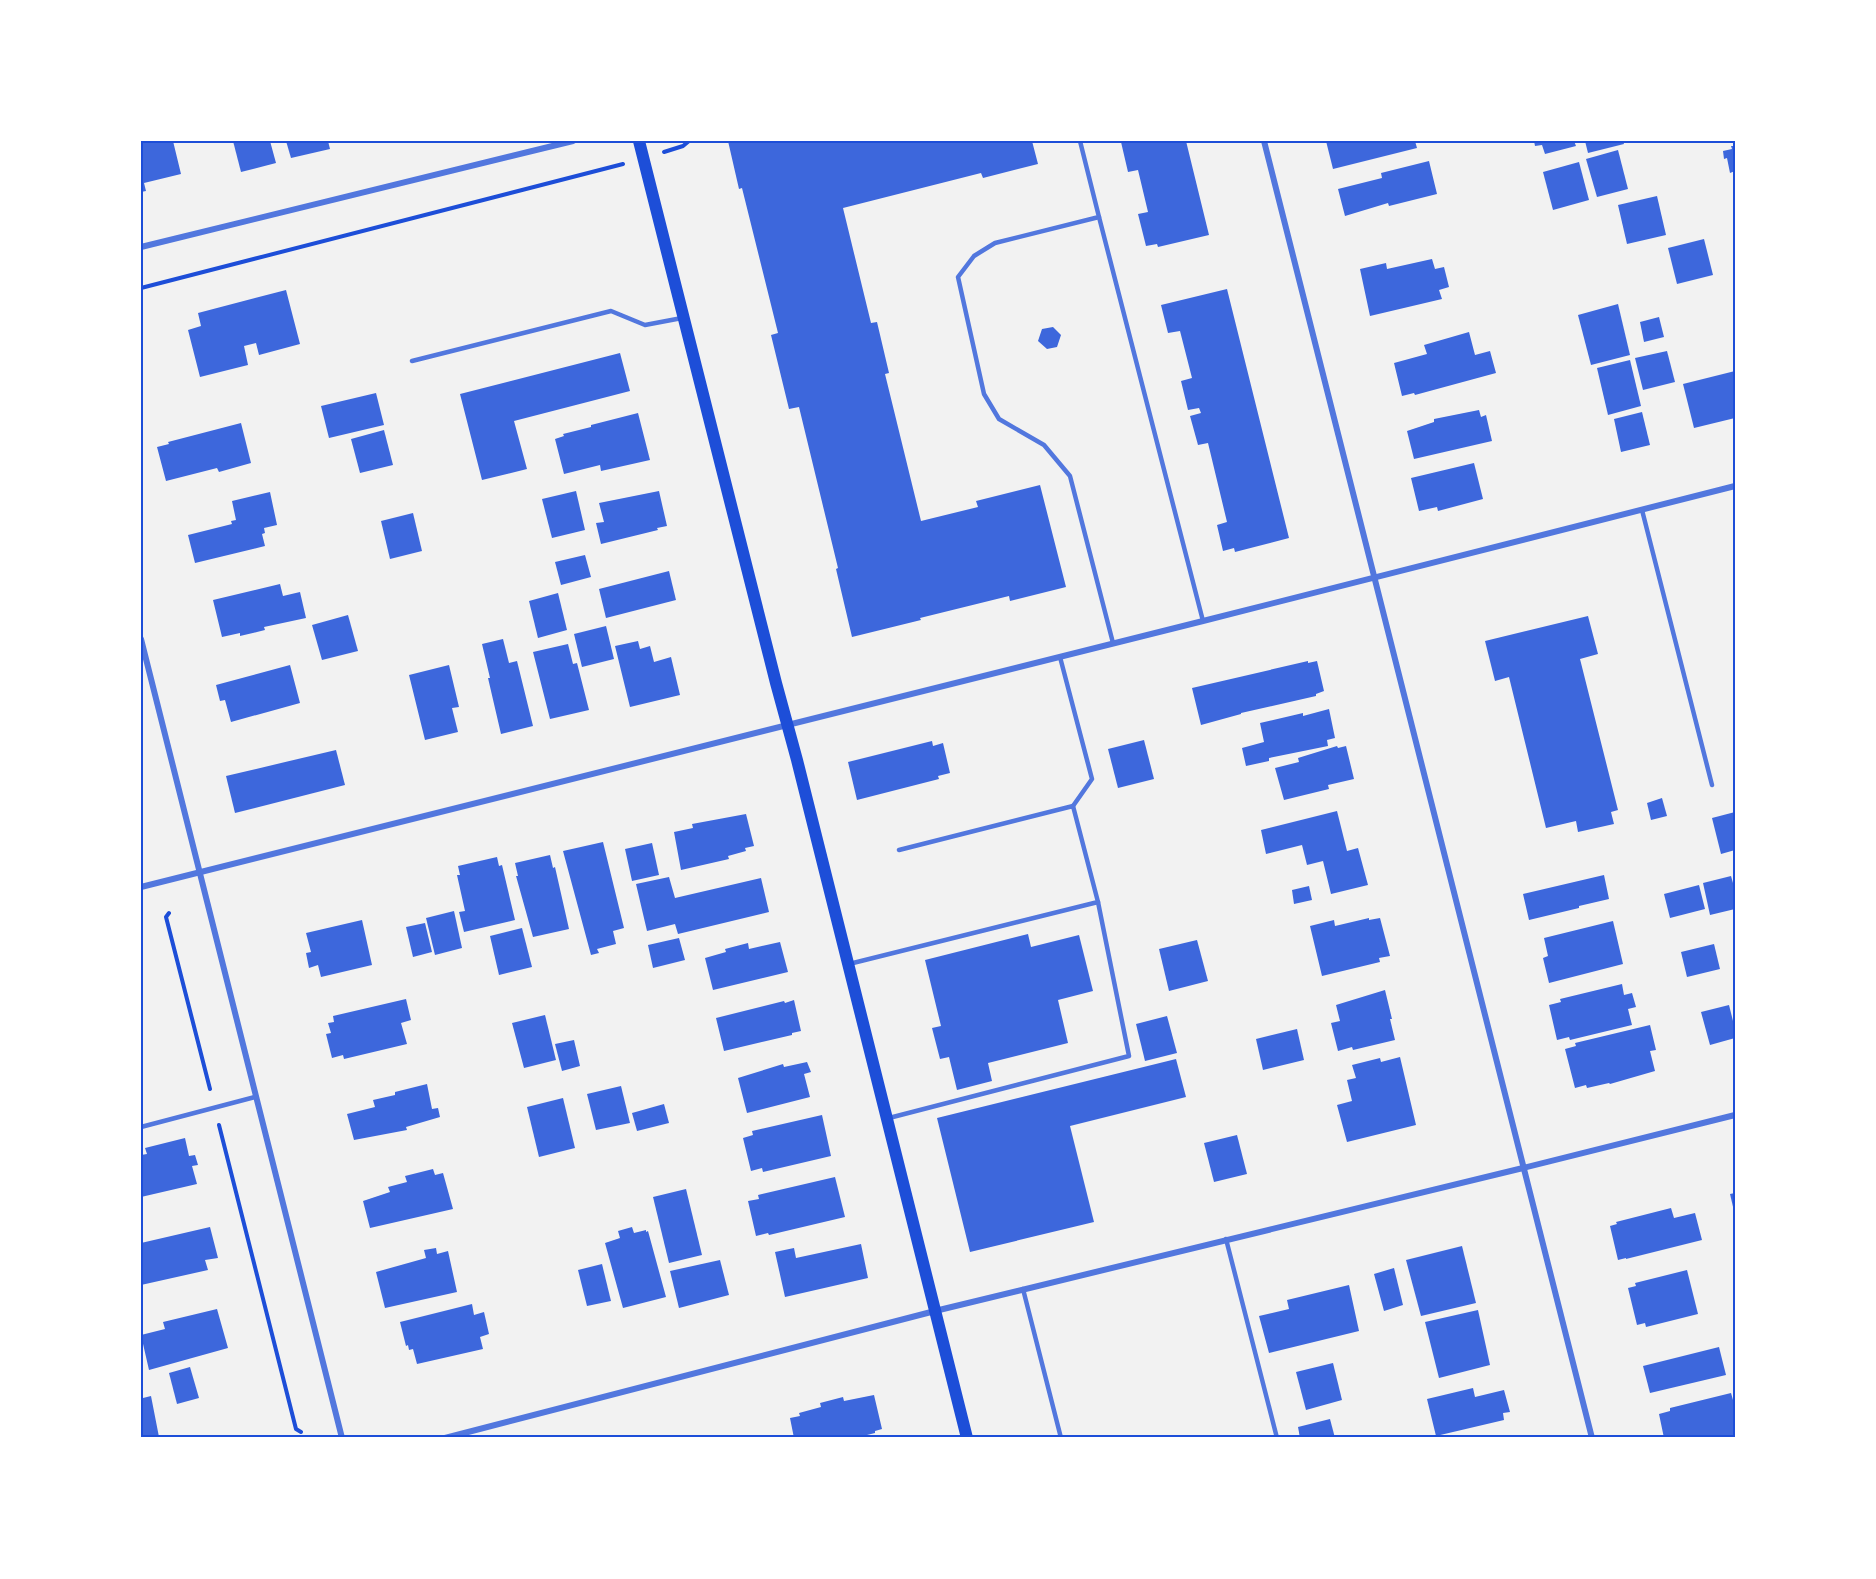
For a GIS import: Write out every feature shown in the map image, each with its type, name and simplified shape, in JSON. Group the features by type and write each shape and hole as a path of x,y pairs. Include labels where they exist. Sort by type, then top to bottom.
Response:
{"main road":[{"path":"639,141 849,964 967,1438"}],"street":[{"path":"141,247 573,141"},
{"path":"1264,141 1592,1438"},
{"path":"141,887 1735,486"},
{"path":"141,639 342,1438"},
{"path":"446,1438 934,1311 1735,1115"}],"lane":[{"path":"1080,141 1203,621"},
{"path":"1099,217 995,243 974,256 958,277 984,394 999,419 1044,445 1070,476 1113,643"},
{"path":"412,361 611,311 645,325 684,317"},
{"path":"1642,510 1712,785"},
{"path":"899,850 1073,806 1092,779 1060,657"},
{"path":"141,671 149,670"},
{"path":"887,1118 1130,1056 1098,902 1073,806"},
{"path":"849,964 1098,902"},
{"path":"141,1127 255,1097"},
{"path":"1226,1239 1277,1438"},
{"path":"1023,1289 1061,1438"}],"path":[{"path":"683,146 689,141"},
{"path":"141,288 606,170"},
{"path":"169,913 166,917 214,1108 297,1429 301,1432"}],"building":[{"path":"141,141 173,141 181,174 144,183 146,191 141,192"},
{"path":"233,141 270,141 276,163 241,172"},
{"path":"286,141 328,141 330,149 291,158"},
{"path":"728,141 1032,141 1038,164 983,178 981,173 843,208 871,323 877,322 889,373 885,374 921,521 978,507 976,501 1040,485 1066,587 1010,601 1009,596 852,637 836,569 838,568 799,407 789,409 771,335 778,333"},
{"path":"1186,141 1209,235 1158,247 1157,244 1146,246 1138,214 1148,212 1138,170 1128,172 1121,142"},
{"path":"1326,141 1415,141 1417,148 1333,169"},
{"path":"1534,141 1574,141 1576,146 1545,154 1542,145 1535,146"},
{"path":"1585,141 1623,141 1624,144 1588,153"},
{"path":"1731,146 1735,146 1735,171 1730,173 1723,151 1732,149"},
{"path":"1618,150 1628,189 1597,197 1586,159"},
{"path":"1429,161 1437,194 1389,206 1388,203 1345,216 1338,189 1382,178 1381,173"},
{"path":"1579,162 1589,200 1553,210 1543,172"},
{"path":"1657,196 1666,235 1627,244 1618,205"},
{"path":"1704,239 1713,275 1677,284 1668,248"},
{"path":"1432,259 1435,269 1444,267 1449,287 1439,290 1442,299 1370,316 1360,269 1386,263 1387,269"},
{"path":"1227,289 1289,538 1235,552 1234,548 1223,551 1217,525 1227,522 1208,443 1198,445 1190,416 1201,413 1199,408 1188,410 1181,381 1192,378 1180,331 1168,333 1161,305"},
{"path":"286,290 300,344 259,355 256,343 244,346 248,365 200,377 188,330 201,326 198,313"},
{"path":"1618,304 1630,355 1591,365 1578,315"},
{"path":"1659,317 1664,337 1644,342 1640,322"},
{"path":"1053,327 1061,335 1057,347 1047,349 1038,341 1042,329"},
{"path":"1469,332 1475,355 1490,351 1496,373 1415,395 1414,393 1402,396 1394,363 1427,354 1424,345"},
{"path":"1667,351 1675,382 1643,390 1635,358"},
{"path":"620,353 630,391 514,421 527,469 482,480 460,394"},
{"path":"1630,360 1641,406 1608,415 1597,368"},
{"path":"1735,371 1735,418 1694,428 1683,384"},
{"path":"376,393 384,425 329,438 321,406"},
{"path":"1479,410 1481,417 1486,415 1492,441 1414,459 1407,431 1434,422 1434,419"},
{"path":"1642,412 1650,445 1621,452 1614,419"},
{"path":"638,413 650,460 601,471 600,465 564,474 555,439 564,436 563,434 591,427 591,425"},
{"path":"241,423 251,463 219,472 217,468 166,481 157,447"},
{"path":"384,430 393,465 360,473 351,439"},
{"path":"1474,463 1483,499 1438,511 1437,507 1419,511 1411,478"},
{"path":"576,491 585,530 552,538 542,499"},
{"path":"659,491 667,526 601,544 596,523 604,522 599,503"},
{"path":"270,492 277,525 264,528 265,533 262,534 265,546 195,563 188,535 232,524 231,521 236,520 232,501"},
{"path":"413,513 422,551 390,559 381,521"},
{"path":"585,555 591,577 561,585 555,562"},
{"path":"669,571 676,600 606,618 599,589"},
{"path":"280,584 283,596 300,592 306,618 264,627 265,630 240,636 240,633 222,637 213,600"},
{"path":"558,593 567,630 538,638 529,601"},
{"path":"348,615 358,651 322,660 312,625"},
{"path":"1588,616 1598,654 1580,659 1618,810 1611,812 1614,824 1578,832 1576,821 1546,828 1509,677 1495,681 1485,641"},
{"path":"606,626 614,659 582,667 574,634"},
{"path":"503,639 509,663 517,661 533,726 501,734 482,644"},
{"path":"638,641 640,649 650,646 654,662 671,657 680,695 630,707 615,646"},
{"path":"568,644 573,664 577,663 589,710 550,719 533,652"},
{"path":"1308,661 1308,663 1317,661 1324,691 1316,696 1241,713 1201,725 1192,688"},
{"path":"290,665 300,703 231,722 225,700 220,701 216,685"},
{"path":"449,665 459,707 452,708 458,732 425,740 409,675"},
{"path":"1329,709 1335,738 1327,740 1328,746 1269,758 1269,761 1246,766 1242,748 1264,742 1260,723"},
{"path":"1144,740 1154,779 1118,788 1108,749"},
{"path":"932,741 933,746 943,743 950,773 938,776 939,779 857,800 848,762"},
{"path":"1337,746 1338,748 1346,746 1354,779 1328,785 1329,789 1284,800 1275,768 1299,762 1298,758"},
{"path":"336,750 345,785 235,813 226,776"},
{"path":"1662,798 1667,816 1651,820 1647,803"},
{"path":"1337,811 1347,851 1358,848 1368,885 1331,894 1323,861 1307,865 1302,845 1266,854 1261,830"},
{"path":"1735,812 1735,850 1721,854 1712,818"},
{"path":"746,814 754,846 728,856 729,859 681,870 674,832 693,828 692,824"},
{"path":"603,842 624,928 613,931 616,944 597,949 599,953 591,955 563,851"},
{"path":"652,843 659,875 632,881 625,849"},
{"path":"550,855 553,868 555,867 569,929 533,937 516,876 518,876 515,863"},
{"path":"497,857 499,866 502,865 515,920 464,932 459,912 465,911 457,875 460,875 458,866"},
{"path":"1604,875 1609,899 1529,920 1523,894"},
{"path":"1731,876 1735,890 1735,909 1710,915 1703,883"},
{"path":"669,877 675,898 761,878 769,912 678,934 675,924 647,931 636,884"},
{"path":"1699,885 1705,909 1670,918 1664,894"},
{"path":"1309,886 1312,900 1294,904 1292,890"},
{"path":"454,911 462,948 435,955 426,918"},
{"path":"1369,918 1369,920 1380,918 1390,956 1379,958 1380,962 1322,976 1310,926 1334,920 1335,926"},
{"path":"362,920 372,965 321,977 318,965 309,968 306,953 311,952 306,933"},
{"path":"1613,921 1623,964 1549,983 1543,958 1548,956 1544,938"},
{"path":"425,923 432,952 413,957 406,927"},
{"path":"522,928 532,967 499,975 490,936"},
{"path":"1028,934 1031,947 1079,935 1093,991 1058,1000 1068,1043 988,1063 992,1081 957,1090 949,1057 940,1059 932,1028 941,1026 925,960"},
{"path":"679,938 685,960 653,968 648,945"},
{"path":"1197,940 1208,981 1169,991 1159,949"},
{"path":"780,942 788,972 713,990 705,958 726,952 725,949 748,943 749,949"},
{"path":"1714,944 1720,969 1687,977 1681,952"},
{"path":"1622,984 1624,995 1632,993 1636,1007 1628,1009 1632,1025 1570,1040 1569,1037 1557,1040 1549,1005 1561,1002 1560,999"},
{"path":"1385,990 1395,1040 1353,1050 1352,1047 1338,1051 1331,1023 1340,1021 1336,1005"},
{"path":"406,999 411,1020 401,1023 407,1044 344,1059 343,1055 332,1058 326,1034 331,1033 328,1023 334,1022 333,1016"},
{"path":"794,1000 801,1031 724,1051 716,1018"},
{"path":"1729,1005 1735,1038 1710,1045 1701,1012"},
{"path":"545,1015 556,1060 524,1068 512,1023"},
{"path":"1167,1016 1177,1053 1145,1061 1136,1024"},
{"path":"1650,1025 1656,1050 1650,1051 1655,1071 1610,1084 1575,1088 1565,1049 1576,1046 1575,1043"},
{"path":"1297,1029 1304,1060 1263,1070 1256,1039"},
{"path":"574,1040 580,1066 562,1071 555,1044"},
{"path":"1400,1057 1416,1125 1347,1142 1337,1105 1352,1101 1347,1080 1356,1078 1352,1065 1380,1058 1381,1062"},
{"path":"1176,1059 1186,1097 1070,1126 1094,1222 970,1252 937,1118"},
{"path":"807,1062 811,1072 804,1074 810,1097 747,1113 738,1078 783,1064 784,1067"},
{"path":"427,1084 432,1109 438,1108 440,1117 406,1127 407,1130 354,1140 347,1114 375,1107 373,1100"},
{"path":"621,1086 630,1123 596,1130 587,1094"},
{"path":"563,1098 575,1148 539,1157 527,1107"},
{"path":"664,1104 669,1123 637,1131 632,1113"},
{"path":"822,1115 831,1156 763,1172 762,1168 751,1171 743,1138 753,1135 752,1131"},
{"path":"1237,1135 1247,1174 1214,1182 1204,1143"},
{"path":"185,1138 189,1156 195,1155 198,1165 192,1166 197,1184 141,1197 141,1155 147,1154 145,1148"},
{"path":"433,1169 435,1175 443,1173 453,1209 370,1228 363,1201 390,1192 388,1187 407,1182 405,1176"},
{"path":"835,1177 845,1217 756,1236 748,1201 759,1199 758,1195"},
{"path":"686,1189 702,1255 669,1263 653,1197"},
{"path":"1735,1193 1735,1211 1734,1211 1730,1194"},
{"path":"1671,1208 1674,1218 1695,1213 1702,1240 1618,1260 1610,1226 1617,1224 1616,1222"},
{"path":"210,1227 218,1258 205,1260 208,1270 141,1285 141,1243"},
{"path":"632,1227 634,1233 648,1231 666,1297 623,1308 605,1243 620,1238 618,1231"},
{"path":"861,1244 868,1278 785,1297 775,1252 794,1248 796,1258"},
{"path":"1462,1246 1476,1303 1421,1316 1406,1260"},
{"path":"436,1248 437,1254 448,1251 457,1292 385,1308 376,1272 426,1258 424,1250"},
{"path":"720,1260 729,1295 679,1308 670,1271"},
{"path":"602,1264 611,1301 587,1306 578,1270"},
{"path":"1394,1268 1403,1305 1384,1311 1374,1274"},
{"path":"1687,1270 1698,1314 1646,1327 1645,1323 1637,1325 1628,1288 1636,1286 1635,1283"},
{"path":"1349,1285 1359,1331 1269,1353 1259,1316 1289,1309 1287,1300"},
{"path":"472,1304 474,1315 484,1312 489,1334 480,1337 483,1349 417,1364 413,1349 409,1350 408,1345 406,1346 400,1322"},
{"path":"217,1309 228,1348 149,1370 141,1335 165,1329 163,1322"},
{"path":"1478,1310 1490,1365 1439,1378 1425,1322"},
{"path":"1719,1347 1726,1375 1650,1393 1643,1366"},
{"path":"1333,1363 1342,1400 1306,1410 1296,1372"},
{"path":"190,1367 199,1398 177,1404 169,1373"},
{"path":"1473,1388 1475,1397 1504,1390 1510,1412 1503,1413 1504,1420 1436,1436 1427,1399"},
{"path":"141,1392 143,1398 151,1396 159,1437 141,1438"},
{"path":"1731,1393 1733,1400 1735,1399 1735,1436 1728,1438 1664,1438 1659,1414 1670,1411 1670,1408"},
{"path":"874,1395 882,1429 875,1433 855,1438 794,1438 790,1418 800,1416 799,1413 821,1407 820,1403 843,1397 844,1401"},
{"path":"1330,1419 1335,1438 1300,1438 1298,1427"}]}
